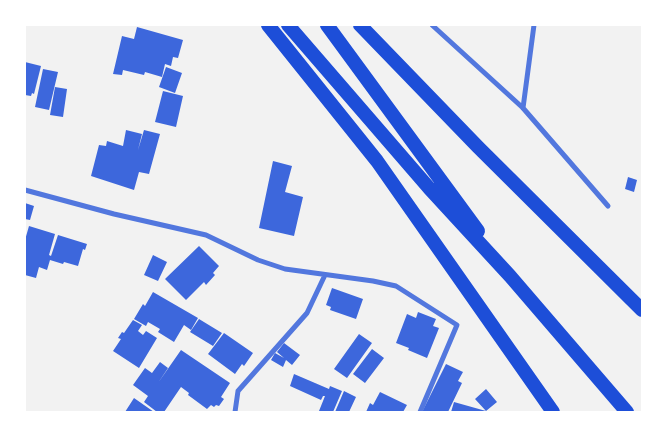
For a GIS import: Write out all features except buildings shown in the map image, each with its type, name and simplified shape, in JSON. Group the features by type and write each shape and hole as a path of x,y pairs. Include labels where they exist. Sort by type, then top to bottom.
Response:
{"highway":[{"path":"268,25 377,161 553,412"},
{"path":"288,25 429,188 591,368 627,412"},
{"path":"327,25 443,181 510,276"},
{"path":"360,25 478,147 642,310"}],"street":[{"path":"432,25 523,108 608,206"},
{"path":"523,108 534,25"},
{"path":"25,190 114,214 206,235 258,260 286,269 396,286 456,325 420,412"},
{"path":"235,412 238,391 307,313 325,275"}]}
